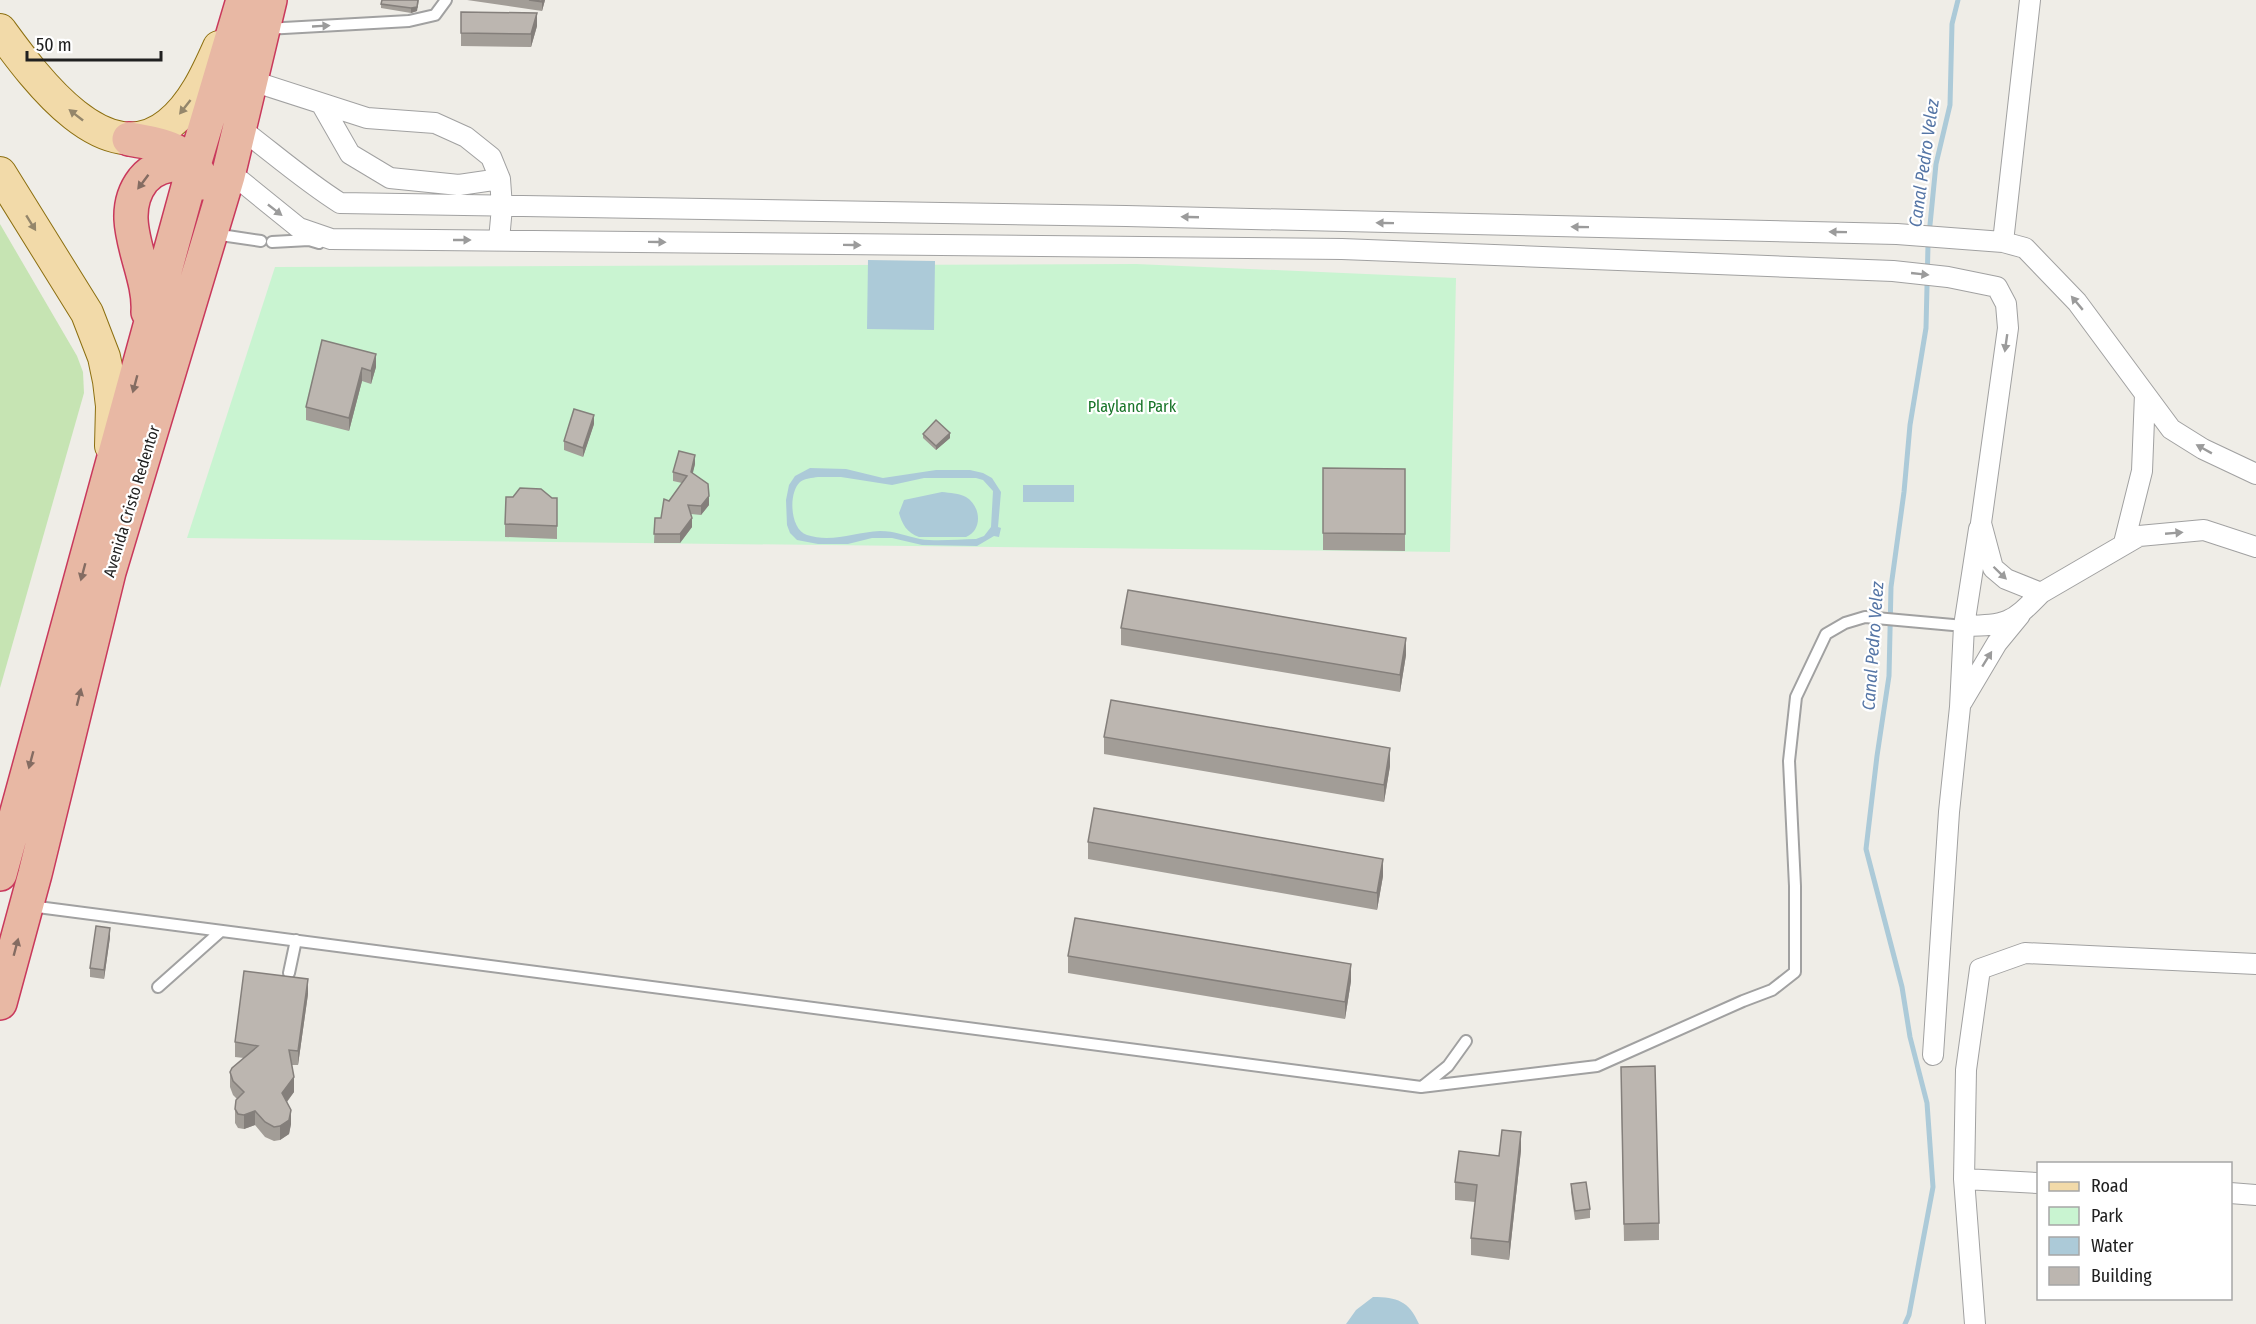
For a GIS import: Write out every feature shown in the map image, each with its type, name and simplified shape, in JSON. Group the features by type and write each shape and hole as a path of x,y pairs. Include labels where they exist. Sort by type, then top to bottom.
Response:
{"highway":[{"path":"195,165 242,0"},
{"name":"Avenida Cristo Redentor","path":"0,874 111,472 160,348 211,234 240,128 249,80 266,14"},
{"path":"228,176 210,176 206,170 229,52"},
{"path":"129,139 173,149 195,165 200,175 204,205 175,316 160,348"},
{"path":"160,348 131,221 131,202 142,181 154,170 178,163 195,165"},
{"name":"Avenida Cristo Redentor","path":"0,1004 27,905 109,572 160,348"}],"main road":[{"path":"0,30 64,106 91,127 110,135 129,139 152,134 171,123 180,113 203,80 242,0"},
{"path":"0,173 87,313 104,357 112,406 111,472"}],"street":[{"path":"2003,242 2030,0"},
{"path":"249,80 367,118 435,123 466,137 491,157 500,179 502,207 499,240"},
{"path":"322,105 350,154 390,178 459,185 500,179"},
{"path":"240,128 291,166 317,189 340,203 1126,216 1897,234 2003,242 2025,248 2077,302 2171,429 2203,449 2256,474"},
{"path":"228,176 241,181 299,228 331,239 1342,249 1893,272 1948,278 1997,287 2006,304 2008,328 1964,626 1933,1055"},
{"path":"1619,260 1624,253 1626,243 1623,228"},
{"path":"1670,263 1662,252 1669,233 1676,229"},
{"path":"2124,543 2142,471 2145,394"},
{"path":"1981,523 1993,568 2006,579 2041,593"},
{"path":"1960,706 1997,643 2041,593 2124,543 2139,536 2204,530 2256,547"},
{"path":"1964,626 1998,625 2020,615"},
{"path":"1975,1324 1964,1179 1966,1070 1980,969 2025,953 2256,964"},
{"path":"1964,1179 2037,1183"},
{"path":"2232,1193 2256,1195"}],"lane":[{"path":"266,14 409,21 435,15 446,0"},
{"path":"211,234 267,242 309,240 329,245"},
{"path":"27,905 1421,1087 1597,1066 1772,990 1795,972 1795,886 1789,761 1796,697 1826,634 1845,623 1865,617 1964,626"},
{"path":"158,987 221,931"},
{"path":"289,973 296,940"},
{"path":"1421,1087 1448,1066 1466,1041"}],"green space":[{"path":"0,224 77,356 83,372 84,393 0,688"},
{"name":"Playland Park","path":"1136,264 1456,278 1450,552 187,538 275,267"}],"water":[{"path":"868,260 935,261 934,330 867,329"},
{"path":"810,468 846,469 883,478 936,470 970,470 983,473 992,478 1001,492 999,537 994,536 977,546 922,545 892,538 872,538 848,544 818,544 797,540 790,533 787,525 786,500 789,485 795,476","holes":["841,477 892,485 924,478 983,480 993,491 991,527 984,536 976,539 941,540 920,539 885,531 825,538 801,532 794,519 793,511 792,502 796,487 800,482 809,478"]},
{"path":"1023,485 1074,485 1074,502 1023,502"},
{"path":"942,492 966,497 975,506 978,518 971,534 966,537 919,537 908,531 899,513 904,500"},
{"path":"1373,1297 1395,1299 1401,1302 1411,1310 1419,1324 1346,1324 1356,1310"}],"building":[{"path":"382,0 418,0 417,7 411,8 381,4"},
{"path":"461,12 537,13 531,34 461,33"},
{"path":"322,340 376,354 371,371 362,368 349,418 306,407"},
{"path":"574,409 594,415 583,448 564,441"},
{"path":"936,420 950,433 936,446 923,434"},
{"path":"679,451 695,455 691,472 708,484 709,496 701,506 688,505 692,518 680,534 654,534 655,518 661,518 664,499 669,501 687,476 673,472"},
{"path":"1323,468 1405,469 1405,534 1323,533"},
{"path":"520,488 541,489 552,498 557,498 557,526 505,524 506,497 513,497"},
{"path":"1128,590 1406,638 1400,675 1121,628"},
{"path":"1111,700 1390,748 1384,785 1104,737"},
{"path":"1094,808 1383,859 1377,893 1088,842"},
{"path":"1075,918 1351,964 1345,1002 1068,956"},
{"path":"96,926 110,928 104,970 90,968"},
{"path":"244,971 308,979 298,1051 289,1050 294,1077 282,1093 291,1110 289,1120 280,1126 274,1127 265,1122 255,1111 244,1115 238,1114 235,1109 236,1100 244,1092 233,1081 230,1072 258,1046 235,1042"},
{"path":"1655,1066 1659,1223 1624,1224 1621,1067"},
{"path":"1502,1130 1521,1132 1509,1242 1471,1238 1477,1185 1455,1182 1459,1151 1499,1156"},
{"path":"1586,1182 1590,1209 1575,1211 1571,1184"}],"waterway":[{"name":"Canal Pedro Velez","path":"1905,1324 1909,1315 1933,1187 1927,1103 1910,1037 1902,987 1866,849 1889,676 1891,587 1904,492 1910,425 1926,328 1928,245 1936,164 1950,105 1952,24 1958,0"}]}
